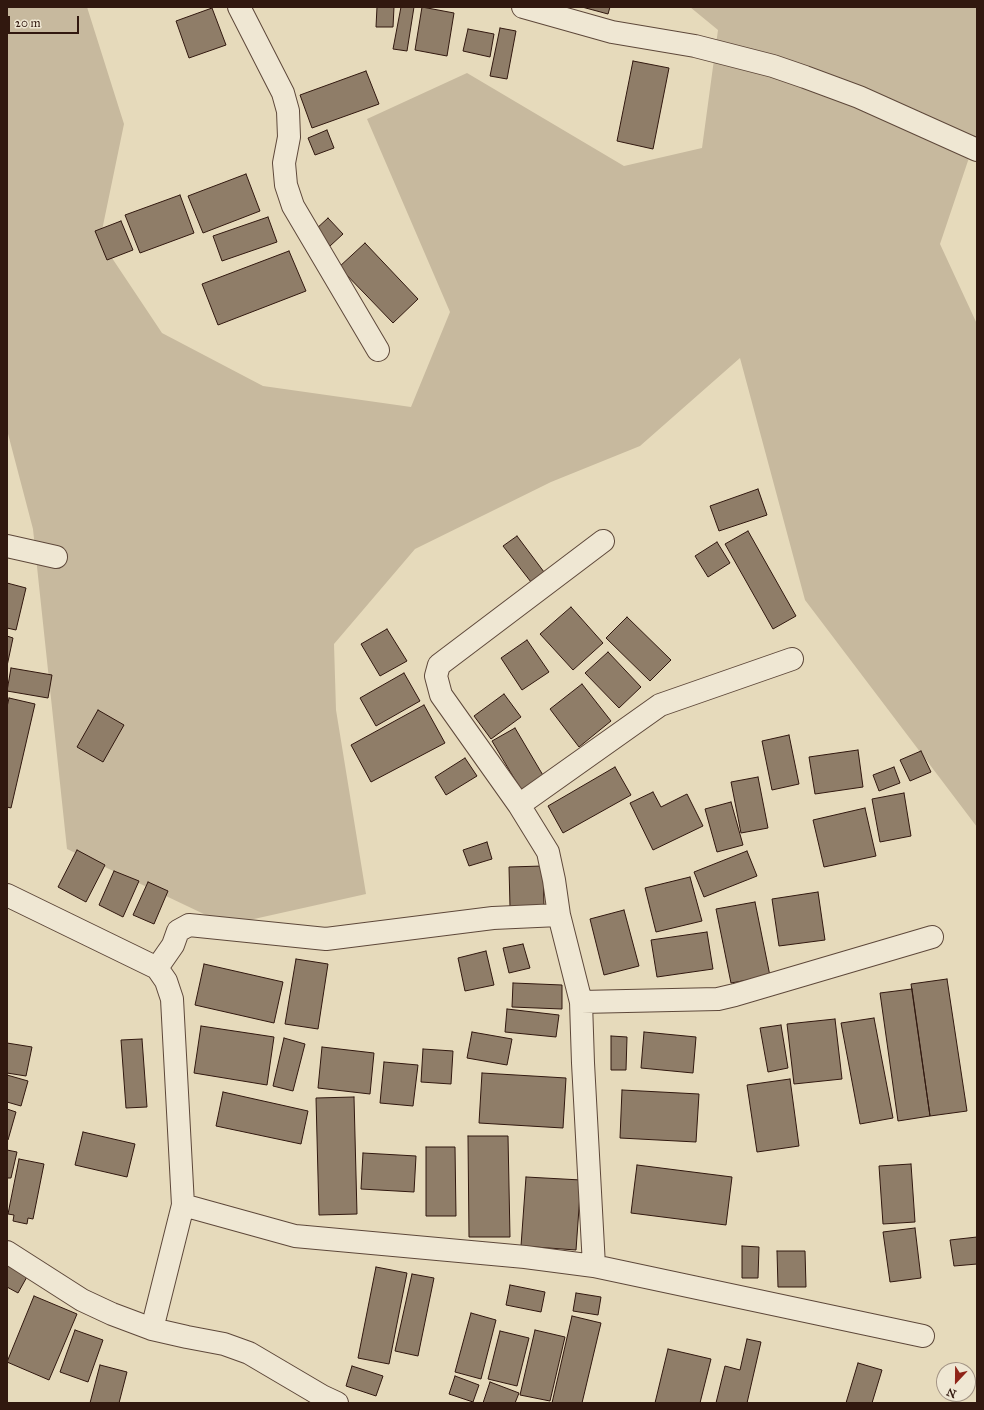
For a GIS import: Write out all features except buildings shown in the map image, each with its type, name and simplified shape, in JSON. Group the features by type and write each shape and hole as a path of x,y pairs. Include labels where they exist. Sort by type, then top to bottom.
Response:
{"street":[{"path":"239,7 283,93 288,111 289,137 284,163 286,185 293,206 378,350"},
{"path":"522,7 612,32 695,46 780,68 859,97 977,150"},
{"path":"594,1266 581,1002 559,916 548,852 520,805 440,695 436,676 439,664 603,541"},
{"path":"7,546 56,557"},
{"path":"520,805 660,705 792,659"},
{"path":"7,895 157,968 166,981 172,999 183,1205 152,1329"},
{"path":"157,968 173,945 178,931 189,925 326,939 493,918 559,916"},
{"path":"581,1002 718,999 932,937"},
{"path":"183,1205 295,1236 525,1257 594,1266 923,1336"},
{"path":"7,1252 82,1300 112,1314 152,1329 224,1344 249,1353 337,1403"}],"shaded area":[{"path":"7,7 87,7 124,124 100,240 162,333 263,386 411,407 450,312 367,119 467,73 624,166 702,148 718,30 690,7 977,7 977,134 940,244 977,324 977,827 805,600 740,358 640,446 551,482 415,549 334,644 336,710 366,894 227,925 67,849 33,529 7,430"}]}
